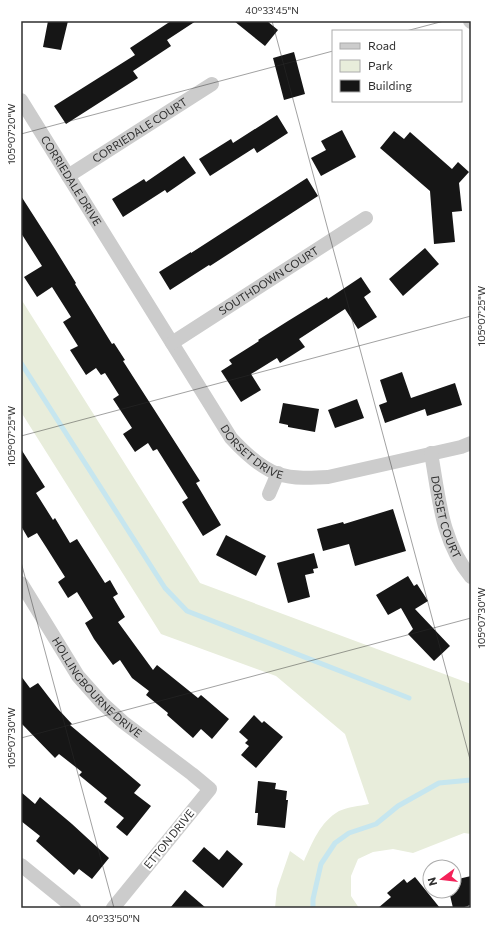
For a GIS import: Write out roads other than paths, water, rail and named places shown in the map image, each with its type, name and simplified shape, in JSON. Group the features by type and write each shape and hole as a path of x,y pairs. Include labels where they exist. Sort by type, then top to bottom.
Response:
{"street":[{"name":"CORRIEDALE COURT","path":"68,176 212,84"},
{"name":"CORRIEDALE DRIVE","path":"21,100 122,262"},
{"name":"SOUTHDOWN COURT","path":"172,343 366,218"},
{"name":"DORSET DRIVE","path":"122,262 231,438 246,453 278,474 307,478 328,477 461,447 471,443"},
{"name":"DORSET COURT","path":"431,453 444,526 452,549 471,577"},
{"path":"269,494 278,474"},
{"name":"HOLLINGBOURNE DRIVE","path":"21,583 78,676 102,703 123,722 192,774"},
{"name":"ETTON DRIVE","path":"113,908 210,789 192,774"},
{"path":"21,865 74,908"}],"waterway":[{"path":"21,363 165,588 187,611 409,698"},
{"path":"313,908 313,899 321,864 335,843 349,833 376,824 398,806 439,783 471,780"}]}
